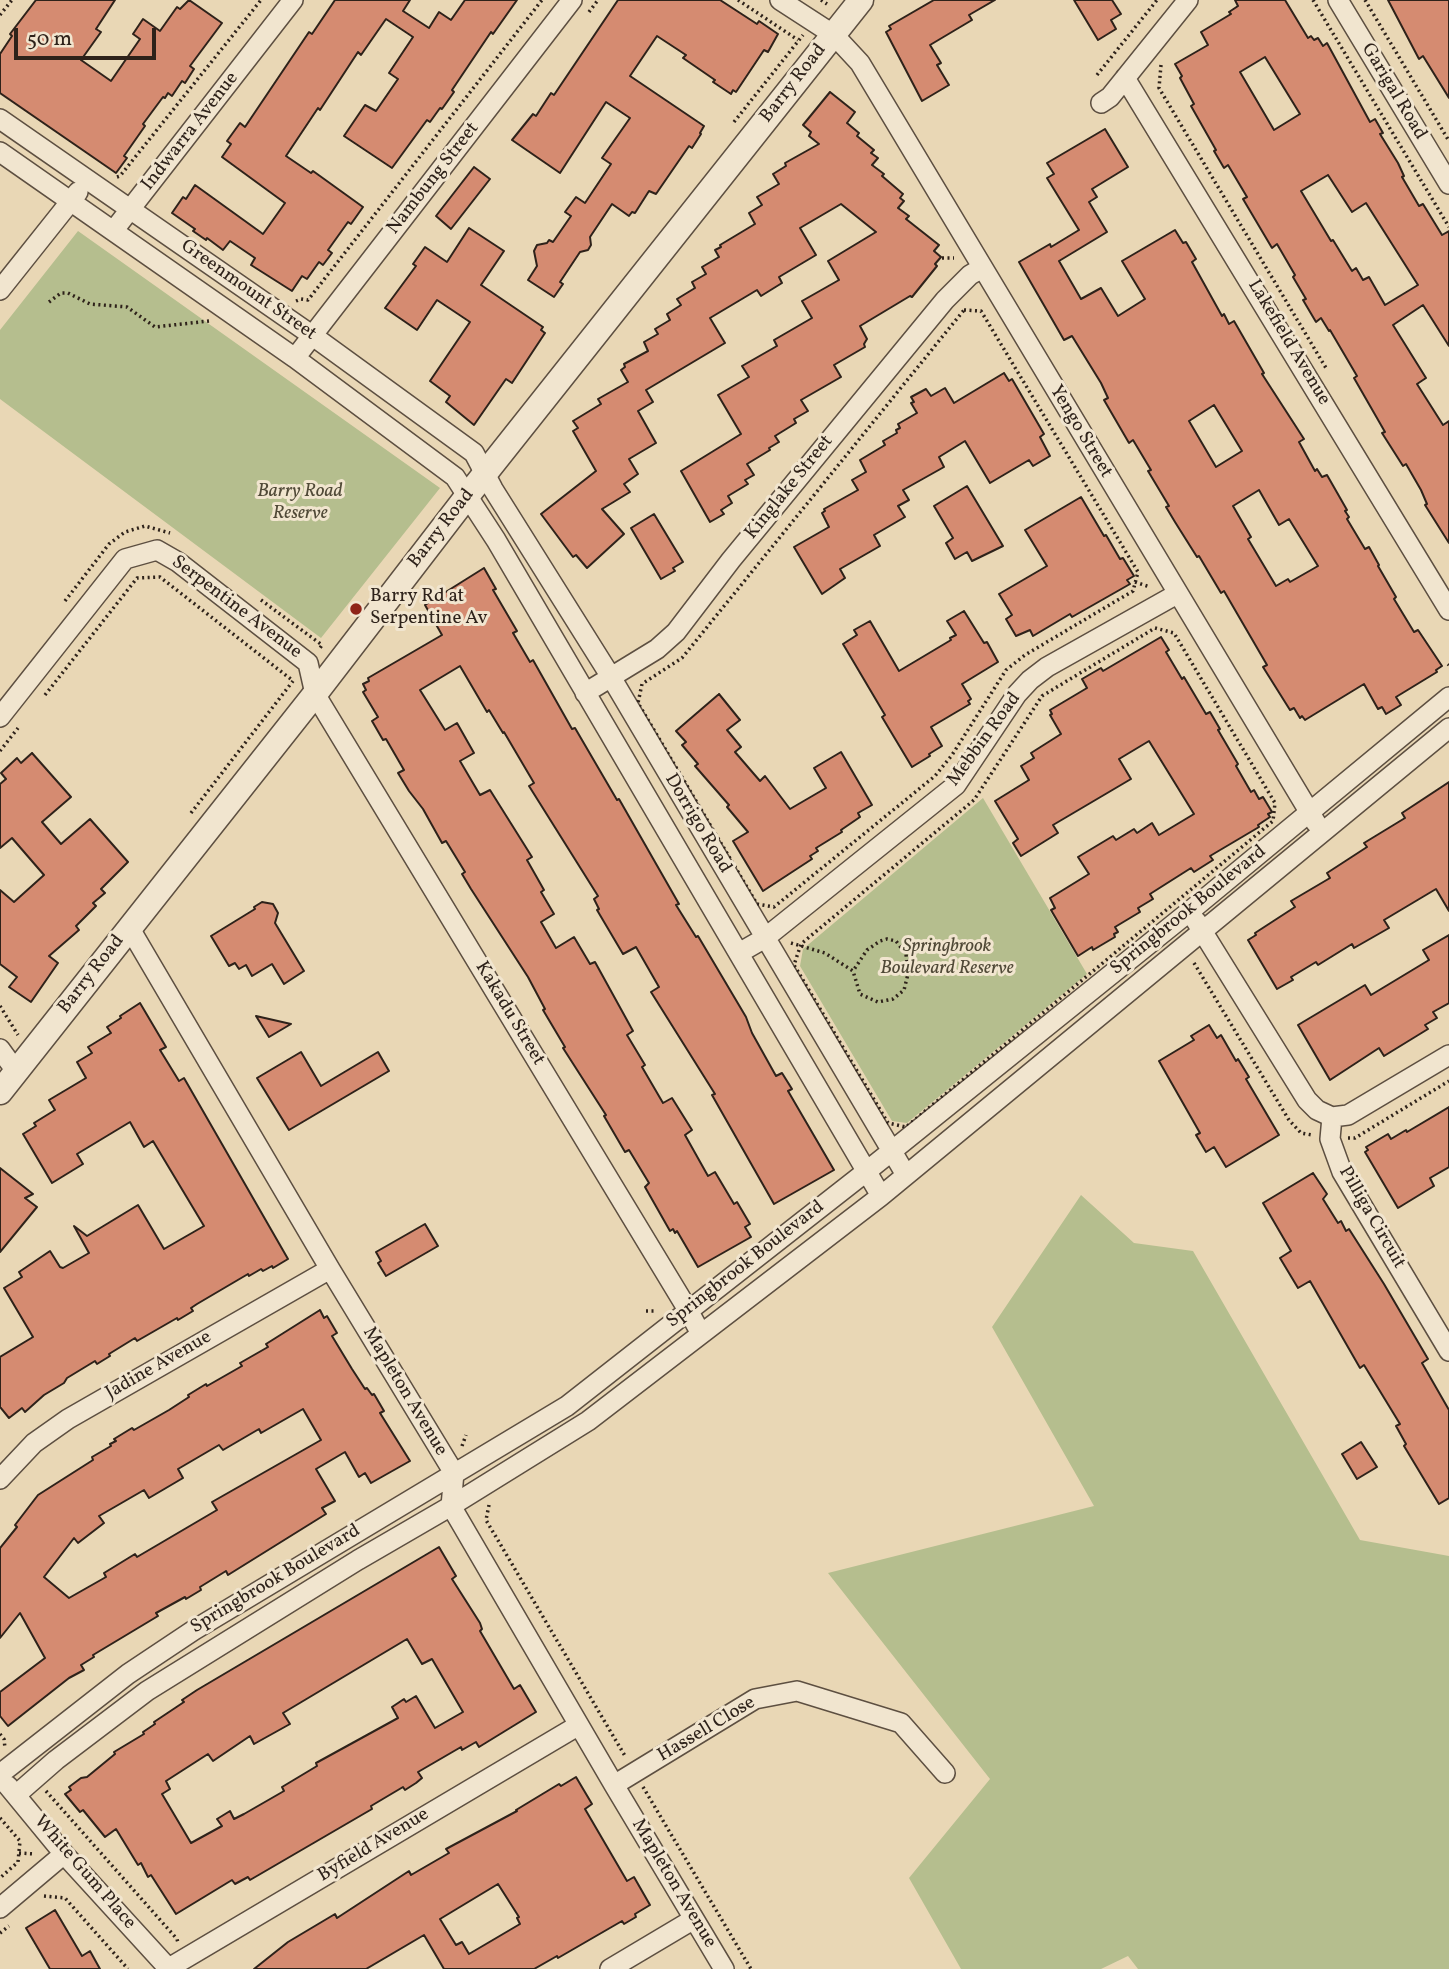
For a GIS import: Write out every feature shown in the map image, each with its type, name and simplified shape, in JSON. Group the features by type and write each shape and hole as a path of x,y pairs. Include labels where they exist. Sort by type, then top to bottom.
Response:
{"street":[{"name":"Indwarra Avenue","path":"114,230 293,0"},
{"name":"Nambung Street","path":"295,358 572,0"},
{"name":"Yengo Street","path":"780,0 824,28 860,63 1322,833"},
{"name":"Barry Road","path":"0,1092 315,694 824,28 861,0"},
{"path":"1101,103 1110,97 1188,0"},
{"name":"Garigal Road","path":"1338,0 1449,184"},
{"name":"Lakefield Avenue","path":"1125,78 1449,610"},
{"name":"Greenmount Street","path":"0,120 131,208 474,453 485,474"},
{"name":"Greenmount Street","path":"0,152 295,358 455,477 468,495"},
{"path":"0,290 87,180"},
{"name":"Kinglake Street","path":"586,693 657,649 676,632 731,560 945,300 970,275 982,268"},
{"name":"Dorrigo Road","path":"485,474 774,940 906,1175"},
{"name":"Dorrigo Road","path":"468,495 881,1196"},
{"name":"Serpentine Avenue","path":"0,717 125,559 157,550 178,562 308,663 315,694"},
{"name":"Mebbin Road","path":"739,953 774,940 956,785 1017,694 1030,680 1047,667 1177,594"},
{"name":"Kakadu Street","path":"315,694 701,1335"},
{"name":"Springbrook Boulevard","path":"5,1770 128,1674 194,1630 567,1406 892,1151 1190,911 1449,697"},
{"name":"Springbrook Boulevard","path":"16,1795 147,1691 588,1421 881,1196 1207,940 1322,833 1449,728"},
{"path":"1190,911 1307,1100 1317,1110 1332,1117 1348,1115 1449,1055"},
{"name":"Mapleton Avenue","path":"129,927 330,1269 454,1473 451,1506 724,1969"},
{"path":"0,1049 16,1071"},
{"name":"Pilliga Circuit","path":"1332,1117 1330,1139 1342,1172 1449,1352"},
{"name":"Jadine Avenue","path":"0,1479 34,1443 68,1419 330,1269"},
{"name":"Hassell Close","path":"614,1785 755,1699 797,1691 901,1723 945,1773"},
{"name":"Byfield Avenue","path":"169,1969 579,1725"},
{"name":"White Gum Place","path":"5,1770 16,1795 64,1854 169,1969"},
{"path":"0,1908 64,1854"},
{"path":"610,1969 694,1919"}],"path":[{"path":"0,15 12,0"},
{"path":"113,177 120,176 261,0"},
{"path":"293,302 308,300 542,0"},
{"path":"581,22 598,0"},
{"path":"738,0 798,40"},
{"path":"730,128 798,40 824,28 828,2 821,0"},
{"path":"1097,75 1157,0"},
{"path":"1313,0 1449,227"},
{"path":"1365,0 1449,141"},
{"path":"1169,55 1160,66 1159,88 1329,372"},
{"path":"49,302 61,293 68,293 90,304 127,307 155,327 213,321 202,313"},
{"path":"964,310 981,311 995,334 1138,572 1133,591 1025,655 1006,670 952,755 935,776 775,908 757,904 638,703 642,684 682,658 964,310"},
{"path":"59,609 109,544 125,532 145,526 167,531 178,539"},
{"path":"43,697 137,578 160,577 293,681"},
{"path":"256,596 322,645"},
{"path":"1155,628 1174,633 1275,803 1273,821 906,1127 888,1123 794,965 801,944 974,800 1042,696 1155,628"},
{"path":"0,751 26,718"},
{"path":"774,940 801,944 825,953 853,971 860,994 872,1001 888,1001 900,994 906,985 908,974 906,954 896,941 880,941 867,950 853,971"},
{"path":"1207,940 1194,962 1289,1121 1301,1133 1330,1139 1355,1138 1449,1082"},
{"path":"0,1006 18,1035"},
{"path":"490,1500 486,1520 751,1969"},
{"path":"0,1734 4,1739 5,1770"},
{"path":"32,1781 41,1789 50,1792 177,1939 179,1950 186,1958"},
{"path":"0,1818 20,1841 18,1863 0,1878"},
{"path":"36,1903 45,1895 65,1898 128,1969"},
{"path":"0,1933 18,1918"}],"green space":[{"name":"Barry Road Reserve","path":"78,231 440,488 321,638 0,399 0,330"},
{"name":"Springbrook Boulevard Reserve","path":"983,798 1087,974 907,1123 892,1121 800,966 803,949"},
{"path":"1081,1195 1134,1243 1193,1251 1360,1540 1449,1556 1449,1969 1138,1969 1128,1956 1101,1969 961,1969 909,1878 990,1779 828,1573 1094,1506 992,1327"}],"building":[{"path":"36,0 115,0 96,29 101,32 81,60 111,81 140,39 133,34 143,19 160,31 177,7 180,9 189,0 222,23 190,66 194,69 185,83 182,81 172,96 168,93 163,97 143,124 145,126 124,156 127,158 116,173 0,93 0,54 12,36 10,34"},
{"path":"335,0 410,0 403,11 429,28 439,12 451,20 465,0 517,0 493,34 491,32 442,109 440,108 430,122 427,120 392,168 344,136 365,105 376,111 398,79 389,73 413,37 386,19 361,55 358,52 286,156 311,173 313,171 363,207 351,224 348,222 328,250 332,253 323,265 319,262 307,279 302,276 292,291 251,265 255,258 230,241 223,250 193,231 195,229 172,213 195,185 263,234 285,203 222,157 231,144 227,141 240,123 245,127 309,32 312,34"},
{"path":"618,0 720,0 778,34 768,52 764,50 736,92 733,90 731,94 683,58 686,55 657,36 630,76 704,126 701,134 692,148 689,146 656,194 649,191 635,213 632,212 629,216 612,204 590,237 591,245 588,250 580,252 560,282 563,284 554,297 528,280 537,266 534,251 537,245 549,240 553,242 571,216 565,212 576,197 585,203 611,164 602,158 630,118 606,102 560,173 512,140 533,114 536,116 551,93 554,95"},
{"path":"934,0 995,0 969,15 972,20 930,45 941,63 937,65 949,85 922,101 886,32 891,29 889,26"},
{"path":"1074,0 1112,0 1121,14 1111,20 1116,29 1098,40"},
{"path":"1235,0 1285,0 1308,38 1318,38 1323,46 1327,43 1370,122 1375,119 1383,133 1380,134 1419,206 1423,204 1442,235 1449,231 1449,346 1423,305 1393,325 1426,378 1417,384 1443,425 1449,421 1449,543 1425,505 1427,504 1421,490 1406,464 1403,466 1382,433 1385,432 1354,378 1357,376 1330,330 1321,318 1316,322 1303,300 1306,299 1293,277 1295,275 1277,244 1272,248 1243,199 1247,197 1228,165 1224,168 1191,106 1194,104 1175,64 1208,45 1201,32 1231,14 1229,12 1238,6","holes":["1265,57 1300,114 1274,130 1240,72","1328,175 1352,212 1366,203 1418,285 1385,305 1369,277 1363,280 1356,268 1352,271 1301,191"]},
{"path":"1388,0 1449,0 1449,98 1423,56 1419,59"},
{"path":"830,92 855,112 847,123 859,133 857,136 874,150 871,153 878,158 872,165 903,194 900,198 904,201 898,208 909,216 906,219 939,245 934,251 941,257 935,264 937,266 912,297 860,326 867,339 865,347 834,365 841,377 801,400 808,411 794,419 796,423 775,436 779,442 769,448 770,450 747,464 754,475 745,480 748,484 728,496 732,503 721,510 724,514 710,522 681,471 741,434 718,395 749,377 742,366 777,346 774,340 812,318 802,301 839,280 828,261 876,232 841,204 800,228 816,255 779,277 782,283 761,296 757,290 710,318 725,343 646,390 653,402 638,411 656,443 629,459 638,474 624,484 630,492 602,509 624,534 587,568 576,555 573,557 541,514 596,471 573,431 578,428 573,421 601,404 598,399 628,382 621,370 625,367 624,364 648,351 644,342 658,334 655,329 670,320 667,314 681,305 677,299 695,288 692,282 706,274 702,267 719,257 715,250 755,224 749,213 762,205 757,197 779,184 773,174 786,166 785,163 819,144 809,136 811,132 803,125"},
{"path":"1105,129 1128,167 1092,189 1097,197 1089,202 1107,232 1059,261 1081,299 1101,288 1118,316 1145,299 1122,261 1175,230 1183,243 1186,242 1196,259 1192,262 1222,316 1224,314 1229,324 1234,321 1264,373 1262,374 1304,439 1299,442 1315,471 1317,469 1322,477 1327,475 1347,510 1347,519 1365,549 1369,547 1396,597 1394,599 1414,632 1418,630 1442,666 1437,672 1396,697 1401,705 1386,714 1382,707 1378,709 1364,684 1305,720 1302,716 1300,718 1294,708 1290,710 1263,667 1267,665 1224,591 1221,593 1175,522 1166,507 1169,506 1148,471 1151,470 1133,440 1129,443 1104,400 1108,398 1101,383 1072,336 1064,340 1019,262 1079,230 1047,178 1054,174 1047,163","holes":["1214,405 1242,451 1216,467 1189,421","1259,490 1279,525 1289,519 1318,566 1290,582 1288,579 1276,586 1248,539 1251,537 1233,506"]},
{"path":"474,167 490,179 451,229 436,216"},
{"path":"469,228 504,251 481,285 543,327 541,330 545,333 512,383 506,379 474,425 446,402 450,396 430,381 470,322 437,300 417,330 385,308 416,266 413,264 425,247 447,262"},
{"path":"1004,373 1009,381 1012,379 1044,434 1040,437 1050,456 1033,466 1029,460 990,483 965,441 939,457 944,467 903,490 909,500 898,506 905,517 874,535 880,546 840,569 845,578 822,594 794,547 829,527 822,513 824,509 858,490 852,480 866,472 860,460 885,445 883,441 897,433 896,430 900,428 898,424 917,413 911,403 914,402 911,397 926,389 931,396 945,388 954,403"},
{"path":"967,486 1003,546 972,561 967,552 955,559 946,543 953,538 934,506"},
{"path":"1081,497 1104,536 1106,535 1134,576 1127,580 1130,584 1072,617 1070,614 1033,636 1030,630 1016,636 1006,619 1012,615 999,594 1047,566 1025,530"},
{"path":"654,514 683,562 673,568 675,571 661,579 631,528"},
{"path":"484,568 496,589 493,590 517,631 513,633 530,662 533,660 572,729 575,728 617,800 619,799 679,904 676,905 696,937 698,936 746,1017 776,1076 782,1073 792,1089 788,1091 834,1170 774,1204 712,1095 715,1094 651,992 659,987 636,947 623,954 597,910 599,909 594,899 598,896 529,786 534,783 504,732 489,710 487,712 460,666 420,690 445,730 457,723 474,753 460,761 480,795 490,790 532,857 527,860 554,914 541,922 556,948 574,937 590,964 595,962 633,1031 627,1035 663,1103 672,1098 692,1130 685,1135 708,1176 715,1172 734,1204 737,1202 750,1224 745,1227 751,1237 698,1267 677,1231 670,1231 645,1187 649,1183 629,1150 625,1152 604,1116 606,1115 563,1048 565,1047 543,1010 545,1009 528,977 462,874 465,872 446,841 442,843 398,773 404,770 372,721 378,717 363,692 366,690 363,684 369,681 368,678 442,635 425,605"},
{"path":"964,611 998,662 962,684 971,699 968,701 970,704 931,727 942,746 912,767 843,644 857,635 854,630 870,621 899,671 951,640 950,638 956,635 947,621"},
{"path":"1161,637 1169,650 1166,652 1182,679 1184,677 1206,714 1210,712 1220,729 1218,730 1251,792 1254,790 1259,799 1263,797 1272,812 1259,827 1210,856 1213,860 1194,872 1191,868 1150,894 1153,899 1138,908 1140,912 1115,927 1118,932 1114,934 1115,937 1078,956 1051,910 1055,908 1050,898 1089,874 1078,857 1113,836 1116,840 1134,829 1137,833 1152,823 1159,835 1194,814 1149,741 1119,759 1131,779 1053,825 1058,833 1021,856 1013,843 1018,839 995,801 1029,780 1021,766 1034,758 1031,753 1061,734 1050,710 1087,688 1082,679 1101,668 1103,671"},
{"path":"719,694 740,720 727,730 741,747 735,752 760,781 765,776 790,809 826,788 814,768 841,752 872,805 858,813 860,817 841,830 842,832 816,848 818,851 810,856 812,859 763,891 733,841 748,832 695,766 698,764 682,745 686,742 676,731"},
{"path":"32,753 71,797 42,822 61,844 90,819 128,862 101,889 105,893 93,903 96,906 76,926 79,930 49,956 58,963 31,1002 9,987 17,977 0,964 0,890 14,902 44,875 12,838 0,848 0,784 6,779 1,773 17,758 21,763"},
{"path":"1449,782 1449,911 1436,889 1384,920 1389,928 1354,948 1352,944 1318,965 1316,962 1277,989 1248,940 1295,907 1291,901 1330,878 1327,873 1367,847 1364,843 1405,818 1402,813"},
{"path":"262,902 273,904 278,913 275,923 304,971 284,984 272,964 252,976 246,965 239,969 235,963 229,966 211,936"},
{"path":"1449,935 1449,1003 1433,1012 1437,1018 1425,1025 1428,1029 1384,1056 1379,1048 1330,1080 1298,1025 1365,985 1371,995 1429,960 1423,950"},
{"path":"140,1003 166,1047 160,1050 179,1081 184,1078 288,1259 273,1268 272,1266 263,1271 261,1269 249,1276 248,1274 197,1304 191,1308 193,1311 178,1320 177,1318 137,1341 135,1338 97,1364 95,1361 67,1378 25,1412 22,1408 9,1418 0,1407 0,1357 33,1337 4,1288 22,1277 19,1272 50,1251 63,1268 89,1253 74,1226 87,1236 138,1205 164,1249 204,1226 153,1141 144,1147 130,1122 77,1154 83,1164 52,1183 23,1134 36,1126 34,1123 55,1110 49,1100 86,1078 77,1062 92,1053 88,1047 111,1033 107,1027"},
{"path":"256,1016 291,1024 269,1037"},
{"path":"1209,1025 1217,1038 1221,1035 1236,1061 1238,1059 1249,1077 1246,1079 1279,1135 1226,1167 1214,1147 1206,1152 1196,1135 1200,1133 1159,1061 1194,1040 1191,1036"},
{"path":"301,1052 321,1086 378,1052 389,1071 289,1130 257,1078"},
{"path":"1449,1107 1449,1167 1430,1178 1434,1186 1398,1208 1365,1152 1368,1150 1366,1147 1388,1134 1391,1139 1406,1130 1407,1132"},
{"path":"0,1168 33,1194 25,1198 37,1207 0,1252"},
{"path":"1313,1173 1327,1194 1323,1199 1338,1223 1341,1221 1346,1231 1349,1229 1428,1359 1422,1363 1449,1410 1449,1498 1439,1504 1404,1446 1406,1444 1396,1426 1400,1424 1364,1365 1360,1368 1310,1281 1298,1288 1280,1258 1291,1251 1263,1203"},
{"path":"425,1224 438,1246 386,1276 378,1263 381,1261 376,1252"},
{"path":"320,1310 337,1333 332,1336 352,1369 365,1389 374,1394 384,1411 380,1413 410,1461 371,1483 365,1473 359,1477 345,1452 316,1469 335,1501 322,1508 326,1514 228,1575 226,1571 186,1599 185,1597 156,1613 158,1616 93,1655 94,1657 81,1665 84,1670 69,1678 8,1726 0,1716 0,1692 45,1658 20,1613 0,1638 0,1548 17,1527 15,1525 38,1495 93,1460 92,1457 116,1441 114,1439 169,1410 206,1384 207,1386 242,1366 240,1363 268,1347 266,1344","holes":["303,1409 321,1440 212,1502 217,1510 137,1557 135,1554 104,1573 106,1577 69,1598 44,1577 74,1538 78,1543 104,1523 99,1516 144,1490 149,1498 183,1478 178,1469 219,1445 223,1450 259,1429 261,1433"]},
{"path":"1361,1442 1377,1467 1357,1479 1342,1454"},
{"path":"439,1547 456,1576 452,1579 480,1623 480,1631 514,1689 520,1685 536,1712 479,1747 476,1742 462,1750 461,1747 418,1772 422,1778 416,1783 405,1790 403,1787 371,1806 372,1809 250,1880 248,1877 235,1884 232,1880 176,1914 151,1875 148,1877 141,1863 138,1865 116,1829 105,1837 83,1810 80,1812 65,1794 71,1790 69,1787 87,1777 115,1754 114,1752 144,1734 154,1722 197,1690","holes":["407,1639 422,1664 432,1659 463,1712 435,1728 416,1696 406,1702 404,1699 392,1707 398,1718 316,1763 317,1766 282,1787 284,1791 244,1814 234,1819 230,1811 217,1819 222,1826 191,1843 162,1794 170,1789 166,1781 208,1754 213,1761 250,1736 254,1744 290,1724 283,1713"]},
{"path":"576,1777 592,1804 585,1809 627,1881 634,1877 650,1905 635,1914 636,1917 624,1924 622,1921 534,1969 444,1969 424,1935 366,1969 254,1969 288,1942 335,1914 337,1918 409,1871 411,1875 449,1853 446,1849 517,1811 559,1784 561,1786","holes":["498,1884 519,1917 517,1918 520,1924 469,1954 462,1942 456,1945 440,1919"]},
{"path":"55,1910 82,1956 90,1951 100,1969 50,1969 26,1928"}],"place":[{"name":"Barry Rd at Serpentine Av","path":"356,609"}]}
